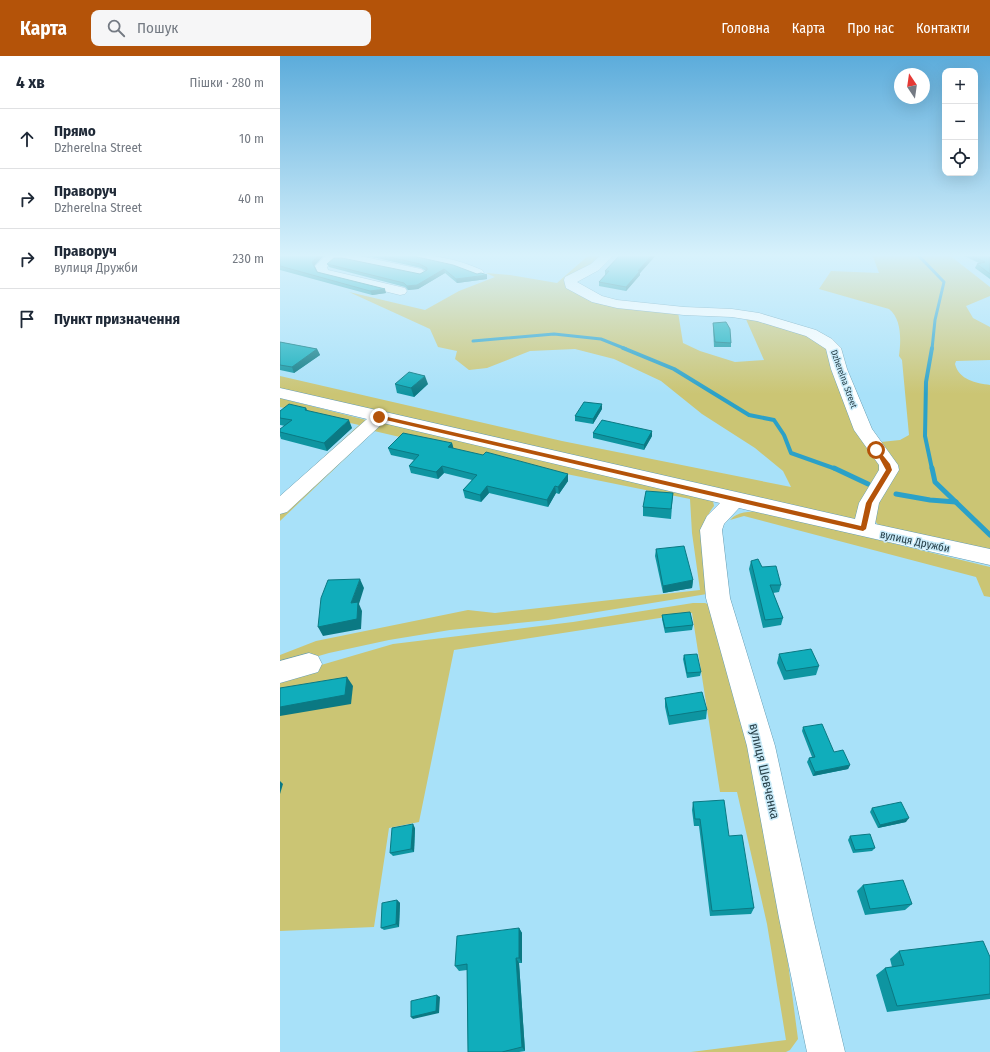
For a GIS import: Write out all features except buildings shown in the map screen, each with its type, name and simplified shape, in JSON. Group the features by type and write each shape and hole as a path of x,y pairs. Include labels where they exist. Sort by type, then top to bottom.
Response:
{"street":[{"name":"Dzherelna Street","path":"603,300 617,304 684,311 732,313 759,317 811,333 827,342 833,348 839,369 863,430 888,465 889,470 869,503 863,529"},
{"name":"вулиця Дружби","path":"280,393 735,500 990,557"},
{"path":"280,507 379,417"},
{"name":"вулиця Шевченка","path":"735,500 714,521 711,530 718,598 761,746 796,918 826,1052"},
{"path":"280,672 309,664"}],"shaded area":[{"path":"368,300 385,300 425,310 442,300 610,300 678,312 683,343 700,351 735,362 764,360 745,317 781,325 829,346 883,466 855,521 280,389 280,376 562,441 791,487 783,471 755,448 702,414 661,381 614,359 575,349 530,351 487,368 469,370 455,359 457,351 438,347 430,329"},
{"path":"859,300 979,300 966,306 973,318 990,327 990,360 956,361 955,364 960,374 969,380 990,385 990,553 882,529 874,520 882,490 881,442 900,440 909,435 902,360 899,356 900,331 896,318 889,309"},
{"path":"280,398 370,421 280,497 359,425 280,407"},
{"path":"377,421 713,501 714,506 708,515 703,536 707,594 548,620 450,630 389,640 329,653 280,667 280,655 316,641 468,610 495,613 700,590 692,533 690,499 512,463 374,431 280,521 280,511"},
{"path":"760,511 990,567 990,597 984,596 976,577 744,516 730,520 740,513"},
{"path":"693,603 705,603 710,605 756,769 783,925 798,1039 790,1050 786,1052 691,1052 786,1040 767,924 737,792 720,792 692,613 454,650 419,822 389,828 374,927 280,931 280,677 393,644 573,622"}],"waterway":[{"path":"932,349 935,320 940,300"},
{"path":"473,341 554,334 601,339 626,349"},
{"path":"623,348 674,369 749,415 774,420 784,435 791,453 836,469"},
{"path":"932,348 926,382 925,436 932,469"},
{"path":"834,468 868,484"},
{"path":"932,468 935,482 956,502"},
{"path":"896,494 930,500 956,502"},
{"path":"956,502 990,535"}],"route":[{"path":"379,417 863,529 865,514 869,503 878,491 889,470 888,465 876,450"}]}
